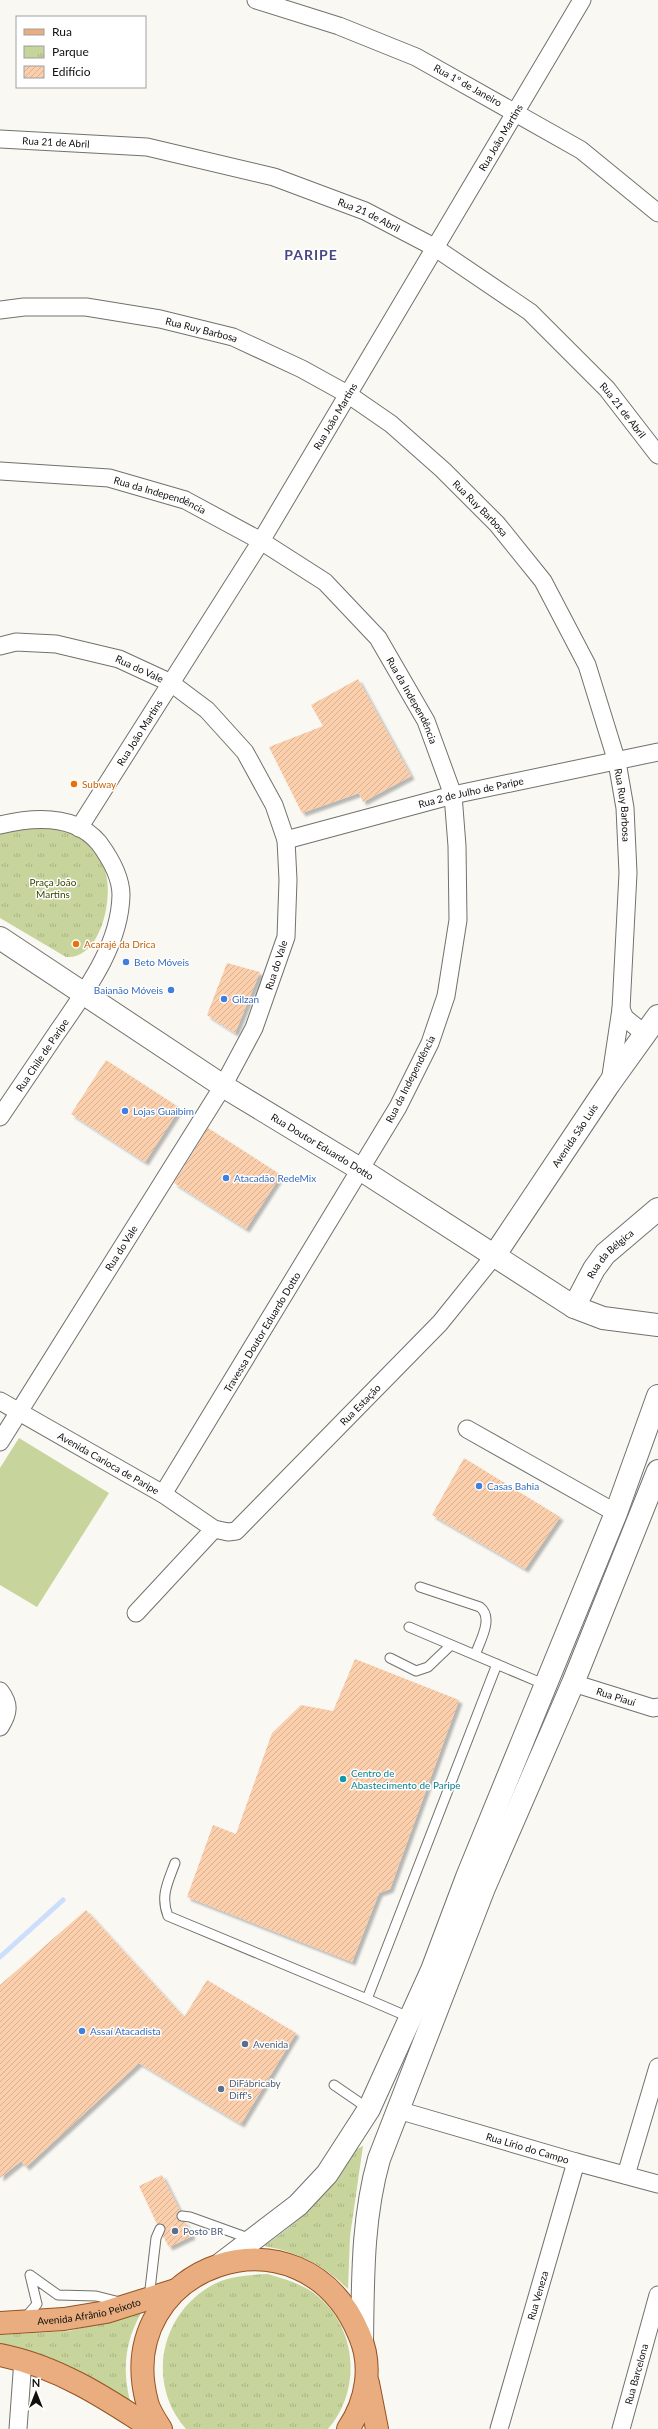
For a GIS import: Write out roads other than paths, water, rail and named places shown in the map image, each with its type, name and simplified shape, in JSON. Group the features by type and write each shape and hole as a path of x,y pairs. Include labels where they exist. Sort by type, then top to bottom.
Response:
{"main road":[{"name":"Rua Doutor Eduardo Dotto","path":"0,938 223,1086 360,1169 574,1307 603,1318 658,1325"},
{"name":"Avenida São Luís","path":"494,1256 609,1084 658,1016"},
{"name":"Rua da Bélgica","path":"574,1307 594,1269 605,1254 658,1209"},
{"path":"222,2264 251,2239 298,2205 327,2174 369,2109 432,1970 467,1877 616,1513 658,1396"},
{"path":"362,2341 365,2225 370,2193 398,2110 484,1888 573,1683 658,1471"},
{"path":"161,2429 147,2403 142,2366 147,2338 155,2319 176,2290 197,2274 222,2264 251,2259 281,2262 309,2273 332,2290 351,2314 362,2341 367,2362 367,2380 377,2429"},
{"name":"Avenida Afrânio Peixoto","path":"10,2322 64,2320 140,2302 176,2290"},
{"path":"0,2355 23,2359 56,2371 119,2406 153,2429"},
{"path":"348,2429 362,2401 367,2380"}],"street":[{"name":"Rua 1º de Janeiro","path":"256,0 339,26 416,57 515,111 581,150 658,213"},
{"name":"Rua João Martins","path":"79,828 261,541 349,395 434,247 582,0"},
{"name":"Rua 21 de Abril","path":"0,139 148,147 274,177 365,211 434,247 530,312 607,389 658,455"},
{"name":"Rua Ruy Barbosa","path":"0,310 24,307 86,307 160,320 233,337 302,369 349,395 391,424 443,470 497,524 543,581 587,665 617,762 625,808 628,873 621,1010 609,1084"},
{"name":"Rua da Independência","path":"0,471 109,478 185,500 261,541 326,582 378,638 426,721 453,795 457,846 458,920 446,996 430,1043 408,1088 360,1169"},
{"name":"Rua do Vale","path":"0,646 16,642 56,644 119,659 171,683 207,710 245,752 274,805 286,840 288,880 286,937 254,1028 223,1086 0,1442"},
{"name":"Rua 2 de Julho de Paripe","path":"286,840 453,795 617,762 658,752"},
{"path":"0,825 16,821 49,820 65,822 94,837 107,853 116,870 121,894 117,925 98,968 84,993"},
{"name":"Rua Chile de Paripe","path":"0,1117 84,993"},
{"path":"621,1010 625,1018 645,1034"},
{"name":"Travessa Doutor Eduardo Dotto","path":"163,1494 360,1169"},
{"name":"Rua Estação","path":"214,1529 232,1532 241,1528 440,1323 494,1256"},
{"name":"Avenida Carioca de Paripe","path":"0,1401 163,1494 214,1529"},
{"path":"467,1429 616,1513"},
{"path":"136,1612 214,1529"},
{"name":"Rua Piauí","path":"573,1683 656,1711"},
{"path":"0,1691 6,1699 8,1708 7,1716 0,1727"},
{"path":"626,2175 658,2068"},
{"name":"Rua Lírio do Campo","path":"398,2110 576,2162 658,2184"},
{"name":"Rua Veneza","path":"499,2429 576,2162"},
{"name":"Rua Barcelona","path":"620,2429 658,2295"},
{"path":"18,2429 23,2359"}],"lane":[{"path":"420,1587 480,1607 485,1611 488,1618 475,1655"},
{"path":"409,1627 546,1685"},
{"path":"390,1658 416,1671 428,1667 451,1645"},
{"path":"367,1999 497,1664"},
{"path":"175,1862 165,1891 163,1904 168,1916 410,2018"},
{"path":"334,2085 369,2109"},
{"path":"182,2216 190,2217 251,2239"},
{"path":"10,2322 37,2304 30,2275 58,2295 96,2296 140,2302 156,2238 160,2229"}],"waterway":[{"path":"0,1957 63,1900"}],"place":[{"name":"Subway","path":"74,784"},
{"name":"Acarajé da Drica","path":"76,944"},
{"name":"Beto Móveis","path":"126,962"},
{"name":"Baianão Móveis","path":"171,990"},
{"name":"Gilzan","path":"224,999"},
{"name":"Lojas Guaibim","path":"125,1111"},
{"name":"Atacadão RedeMix","path":"226,1178"},
{"name":"Casas Bahia","path":"479,1486"},
{"name":"Centro de Abastecimento de Paripe","path":"343,1779"},
{"name":"Assaí Atacadista","path":"82,2031"},
{"name":"Avenida","path":"245,2044"},
{"name":"DiFábricaby Diff's","path":"221,2089"},
{"name":"Posto BR","path":"175,2231"}],"district":[{"name":"PARIPE","path":"311,255"}],"park label":[{"name":"Praça João Martins","path":"53,888"}]}
